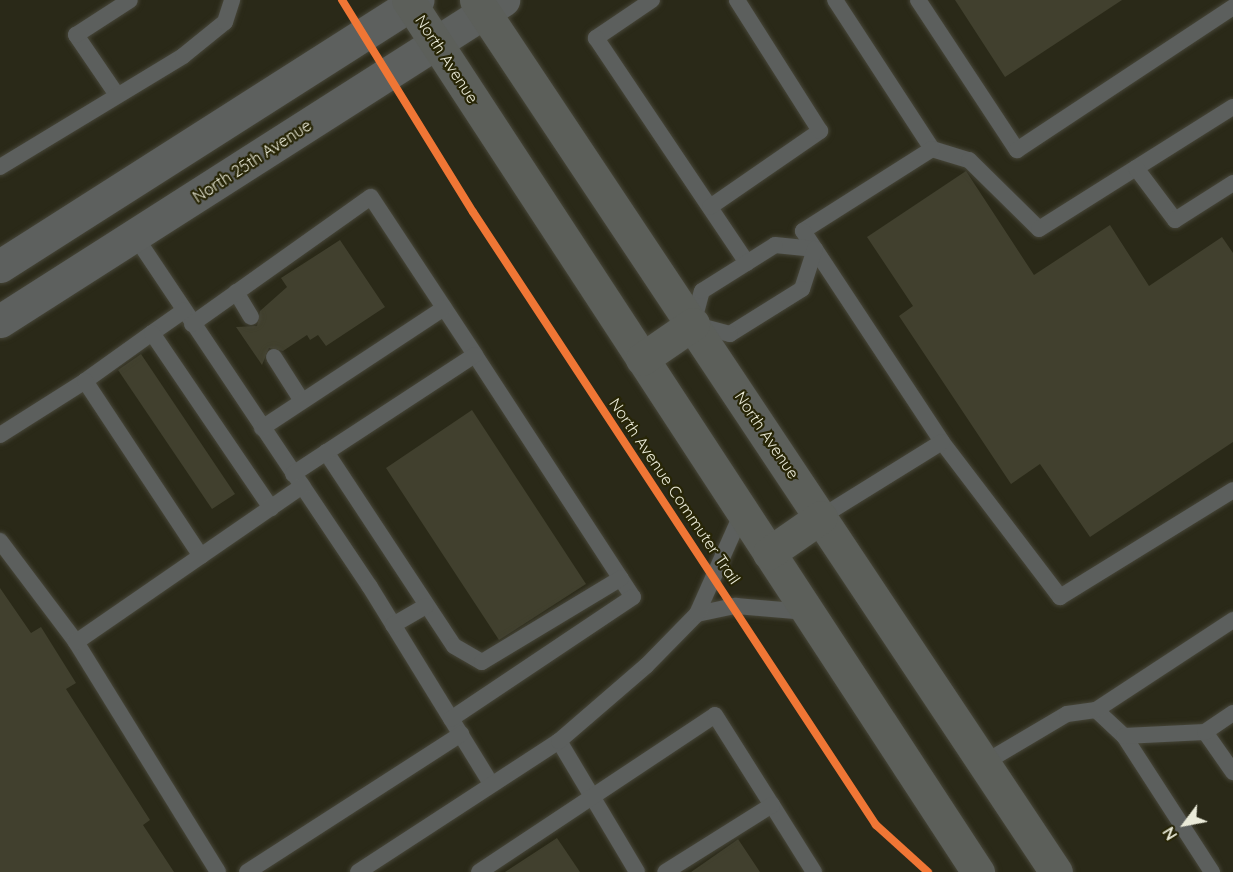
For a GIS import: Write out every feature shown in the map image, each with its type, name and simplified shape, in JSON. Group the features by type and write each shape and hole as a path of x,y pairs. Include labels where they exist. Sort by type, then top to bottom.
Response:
{"main road":[{"name":"North Avenue","path":"412,1 436,42 742,513 978,872"},
{"path":"0,266 412,1"},
{"name":"North Avenue","path":"487,4 693,324 1056,872"},
{"name":"North 25th Avenue","path":"0,321 436,42 487,4"},
{"path":"642,359 693,324"},
{"path":"769,553 821,517"}],"lane":[{"path":"117,95 76,35 130,0"},
{"path":"0,166 183,56 225,22 232,0"},
{"path":"652,0 596,38 747,263"},
{"path":"710,207 820,131 736,0"},
{"path":"835,0 932,149 969,160 1039,229 1233,107"},
{"path":"918,0 1017,150 1233,7"},
{"path":"932,149 803,231 942,442 1060,597 1233,490"},
{"path":"1136,168 1175,220 1233,183"},
{"path":"0,435 85,381 152,333 236,292 371,197 633,597 451,718"},
{"path":"135,236 393,625 490,782"},
{"path":"775,245 815,249 802,289 730,334 693,324 702,291 775,245"},
{"path":"236,292 251,317"},
{"path":"262,428 444,308"},
{"path":"152,333 271,508"},
{"path":"76,642 271,508 326,452 475,355"},
{"path":"274,357 302,402"},
{"path":"85,381 201,556"},
{"path":"821,517 942,442"},
{"path":"326,452 454,646 482,662 621,578"},
{"path":"358,872 490,782 558,741 697,614 742,513"},
{"path":"0,541 76,642 218,872"},
{"path":"393,625 426,606"},
{"path":"697,614 736,606 807,612"},
{"path":"984,763 1067,714 1096,710 1233,620"},
{"path":"1096,710 1124,736 1212,872"},
{"path":"1124,736 1205,732 1233,713"},
{"path":"478,872 715,715 814,872"},
{"path":"1205,732 1233,772"},
{"path":"246,872 461,734"},
{"path":"558,741 637,872"},
{"path":"665,872 772,805"}],"building":[{"path":"955,0 1122,0 1005,77"},
{"path":"966,171 1034,275 1110,225 1149,286 1222,237 1233,253 1233,442 1090,537 1040,464 1011,484 899,316 913,306 867,237"},
{"path":"340,240 385,307 326,346 318,335 310,340 307,335 283,351 269,348 262,365 236,327 257,326 260,311 287,287 281,278"},
{"path":"141,354 235,494 212,509 118,370"},
{"path":"472,410 586,584 499,640 386,468"},
{"path":"0,588 31,633 41,627 76,683 66,689 150,820 143,825 174,872 0,872"},
{"path":"557,838 580,872 505,872"},
{"path":"737,840 760,872 691,872"}],"cycle path":[{"name":"North Avenue Commuter Trail","path":"342,0 473,212 876,825 928,872"}]}
